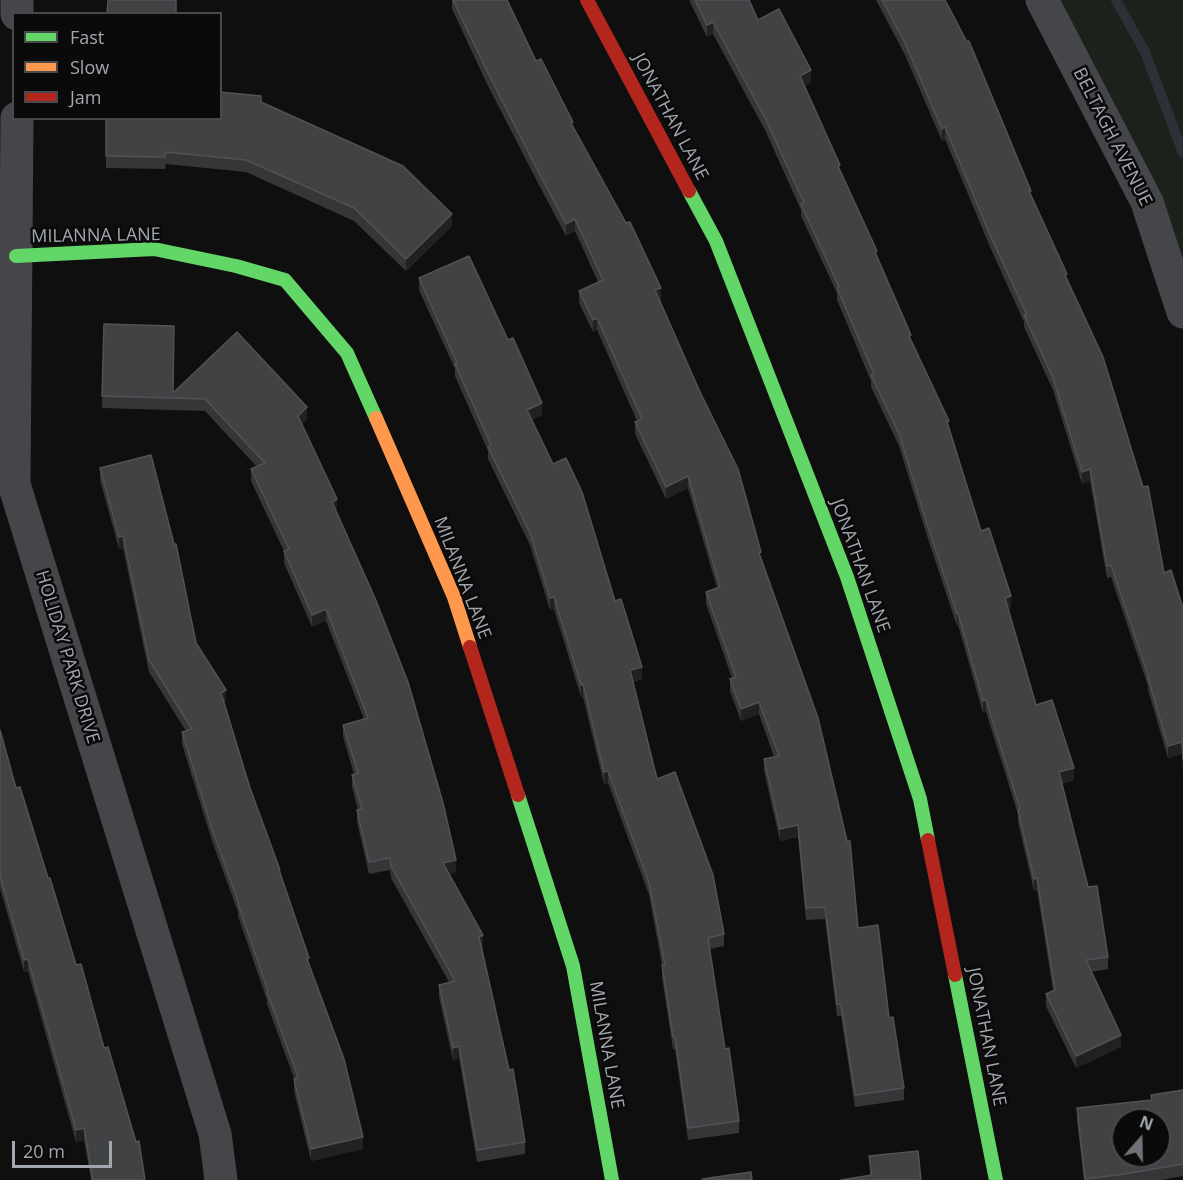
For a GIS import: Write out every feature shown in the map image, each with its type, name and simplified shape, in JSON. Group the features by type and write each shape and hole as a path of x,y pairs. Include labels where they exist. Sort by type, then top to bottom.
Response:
{"street":[{"name":"JONATHAN LANE","path":"587,0 716,241 847,577 920,799 996,1180"},
{"name":"BELTAGH AVENUE","path":"1042,0 1148,202 1183,312"},
{"name":"HOLIDAY PARK DRIVE","path":"17,120 16,256 7,484 215,1134 221,1180"},
{"name":"MILANNA LANE","path":"16,256 154,249 285,280 347,353 454,597 573,966 612,1180"}],"shaded area":[{"path":"1042,0 1183,0 1183,312"}],"building":[{"path":"108,0 176,0 176,12 107,12"},
{"path":"453,0 507,0 536,61 541,59 573,122 571,123 626,223 630,222 661,288 655,290 700,392 738,469 761,552 759,553 818,718 847,841 850,841 858,928 878,925 889,1018 893,1017 904,1088 855,1095 841,1004 837,1004 825,907 806,908 798,825 780,829 764,759 779,756 759,702 741,709 730,679 736,677 706,592 720,587 688,476 666,487 635,422 642,419 597,318 593,320 579,291 603,280 575,219 566,224"},
{"path":"695,0 749,0 758,20 779,9 811,70 800,76 877,251 875,252 911,335 909,336 949,421 947,422 981,531 989,528 1011,596 1005,598 1036,705 1052,700 1074,768 1059,772 1088,887 1097,886 1108,957 1086,960 1121,1035 1076,1056 1046,994 1055,990 1037,878 1034,879 1018,810 1020,809 986,700 983,701 958,613 899,434 871,375 874,374 837,288 839,287 766,120 713,22 707,25"},
{"path":"882,0 945,0 967,42 969,41 1031,191 1029,191 1103,357 1143,487 1148,486 1164,573 1171,570 1183,608 1183,759 1182,742 1168,746 1149,678 1111,565 1107,566 1090,469 1082,472 1053,378 1024,315 1027,315 990,235 945,127 942,129 905,43"},
{"path":"222,92 261,96 261,102 403,166 452,214 406,259 354,208 246,160 166,152 165,157 106,156 106,120 222,120"},
{"path":"469,256 508,340 513,338 542,403 527,410 553,464 566,458 582,492 615,601 621,599 642,667 630,670 657,779 675,772 713,875 724,934 708,938 725,1049 729,1048 739,1121 688,1128 662,965 665,965 649,883 608,771 604,772 583,684 581,685 554,597 550,598 530,533 488,447 491,445 419,278"},
{"path":"104,324 174,326 173,393 237,332 307,407 298,416 337,499 332,502 375,598 408,682 443,803 456,860 443,863 483,935 479,937 509,1070 513,1069 525,1142 477,1150 459,1046 453,1048 439,985 455,981 391,866 390,858 369,862 357,810 362,809 352,775 358,773 343,725 368,718 326,609 312,615 284,551 289,549 251,469 265,463 205,399 102,396"},
{"path":"151,455 174,544 176,544 196,643 226,690 221,693 250,788 280,870 309,958 307,959 344,1059 363,1137 311,1149 294,1079 298,1077 212,829 182,732 192,729 149,660 123,536 119,537 100,468"},
{"path":"0,730 16,788 20,787 76,965 81,964 104,1048 108,1047 136,1142 139,1141 145,1180 93,1180 84,1128 76,1130 28,959 24,960 0,876"},
{"path":"1183,1090 1183,1164 1171,1166 1171,1108 1111,1108 1111,1168 1160,1168 1085,1179 1077,1108 1152,1100 1151,1095"},
{"path":"918,1151 921,1180 841,1180 872,1175 869,1156"},
{"path":"751,1172 752,1180 702,1179"}],"waterway":[{"path":"1116,0 1145,52 1183,153"}],"traffic: fast":[{"path":"689,191 716,241 847,577 920,799 928,840"},
{"path":"16,256 154,249 236,266 285,280 347,353 376,418"},
{"path":"518,795 573,966 612,1180"},
{"path":"955,975 996,1180"}],"traffic: slow":[{"path":"376,418 454,597 470,647"}],"traffic: jam":[{"path":"587,0 689,191"},
{"path":"470,647 518,795"},
{"path":"928,840 955,975"}]}
